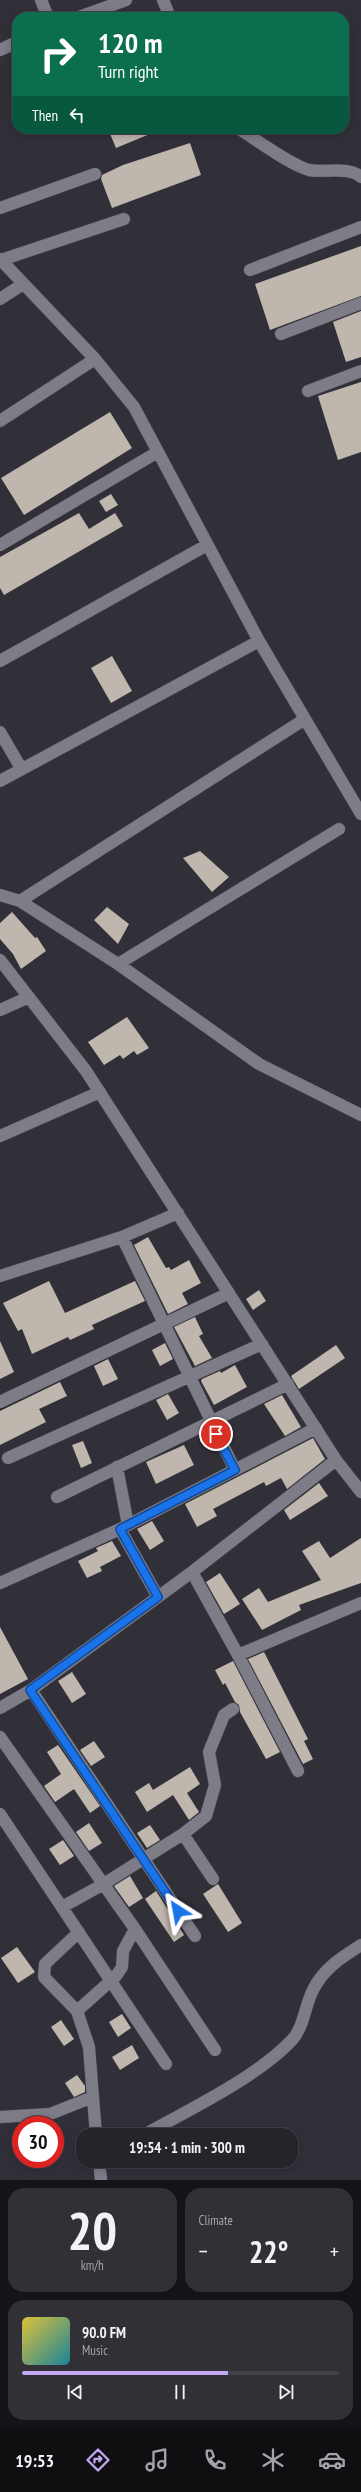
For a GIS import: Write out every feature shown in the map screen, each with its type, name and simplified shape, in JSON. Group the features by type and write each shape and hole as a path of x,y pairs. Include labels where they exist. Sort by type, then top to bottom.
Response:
{"street":[{"path":"41,0 46,12"},
{"path":"93,12 126,0"},
{"path":"163,0 168,12"},
{"path":"0,50 12,44"},
{"path":"247,134 298,165 310,170 352,172 361,177"},
{"path":"0,208 95,174"},
{"path":"124,219 1,259 94,359 134,407 156,453 259,641 361,814"},
{"path":"250,270 361,227"},
{"path":"0,299 23,284"},
{"path":"281,334 361,303"},
{"path":"0,421 94,359"},
{"path":"308,390 361,371"},
{"path":"0,545 156,453"},
{"path":"0,661 207,545"},
{"path":"0,781 21,768 259,641"},
{"path":"20,901 305,719"},
{"path":"0,732 21,768"},
{"path":"118,964 339,830"},
{"path":"0,895 20,901 118,964 260,1064 361,1115"},
{"path":"0,960 100,1092 336,1460 361,1492"},
{"path":"0,1010 29,997"},
{"path":"0,1136 100,1092"},
{"path":"0,1276 122,1237 178,1213"},
{"path":"122,1237 210,1422 235,1470"},
{"path":"0,1402 229,1293"},
{"path":"8,1458 262,1344"},
{"path":"57,1497 288,1384"},
{"path":"0,1583 124,1527 316,1428"},
{"path":"0,1708 30,1690 192,1572 336,1460"},
{"path":"118,1467 124,1527 158,1597"},
{"path":"192,1572 238,1655 298,1771"},
{"path":"238,1655 361,1604"},
{"path":"30,1690 195,1936"},
{"path":"62,1907 144,1860 183,1834 206,1816 215,1785 209,1752 224,1715 233,1709"},
{"path":"0,1737 102,1885 135,1929 215,2050"},
{"path":"0,1814 166,2064"},
{"path":"183,1834 214,1879"},
{"path":"77,2011 111,1981 122,1967 123,1951 135,1929"},
{"path":"79,1932 45,1964 44,1977 77,2011 90,2048 95,2128"},
{"path":"156,2128 239,2080 275,2055 293,2039 313,1990 325,1972 361,1945"},
{"path":"0,2117 50,2114 93,2097"},
{"path":"100,2168 101,2180"}],"building":[{"path":"110,134 150,134 116,148"},
{"path":"190,143 201,175 112,208 101,179 102,175 123,165"},
{"path":"361,246 361,296 270,330 255,284"},
{"path":"361,311 361,357 346,362 333,322"},
{"path":"361,382 361,452 338,460 318,396"},
{"path":"110,412 132,448 24,515 1,478"},
{"path":"111,494 118,505 106,512 99,501"},
{"path":"79,513 89,529 115,513 123,526 4,595 0,588 0,557"},
{"path":"112,656 132,691 111,703 91,668"},
{"path":"200,851 229,877 212,892 183,858"},
{"path":"107,907 129,924 118,944 94,920"},
{"path":"12,912 35,938 37,937 46,951 21,969 13,954 0,939 0,923"},
{"path":"127,1017 149,1048 137,1055 134,1051 123,1059 120,1055 104,1065 88,1042"},
{"path":"148,1237 166,1268 169,1267 171,1270 189,1260 201,1283 182,1293 188,1304 168,1314 134,1245"},
{"path":"49,1281 65,1313 135,1281 145,1301 92,1325 94,1329 70,1340 68,1337 32,1354 22,1329 18,1331 3,1303"},
{"path":"259,1290 266,1301 253,1310 246,1299"},
{"path":"195,1317 203,1334 199,1336 212,1358 195,1366 174,1327"},
{"path":"0,1341 14,1372 0,1379"},
{"path":"165,1343 173,1359 160,1366 152,1350"},
{"path":"336,1345 345,1358 299,1389 291,1376"},
{"path":"108,1359 118,1379 103,1386 94,1366"},
{"path":"235,1365 247,1387 214,1405 201,1381 202,1379 220,1371 221,1373"},
{"path":"60,1382 67,1396 39,1409 46,1422 0,1445 0,1411"},
{"path":"168,1394 179,1413 167,1420 156,1400"},
{"path":"282,1395 301,1427 285,1436 264,1404"},
{"path":"313,1438 325,1459 287,1489 281,1478 266,1486 264,1482 213,1509 217,1516 197,1527 185,1504"},
{"path":"83,1441 92,1463 81,1468 72,1445"},
{"path":"184,1445 194,1465 156,1484 146,1462"},
{"path":"319,1483 328,1496 290,1520 284,1510"},
{"path":"152,1521 164,1541 150,1550 137,1529"},
{"path":"361,1538 361,1583 299,1605 301,1610 262,1630 242,1599 259,1588 268,1602 321,1580 302,1551 319,1541 330,1558"},
{"path":"112,1541 121,1556 100,1567 102,1571 87,1578 78,1561 98,1551 96,1548"},
{"path":"220,1573 240,1604 224,1614 206,1582"},
{"path":"0,1627 28,1679 0,1694"},
{"path":"264,1652 308,1739 304,1741 313,1759 303,1764 248,1659"},
{"path":"233,1661 280,1752 266,1759 240,1712 239,1705 235,1702 225,1683 223,1685 215,1670"},
{"path":"72,1672 86,1694 72,1703 58,1681"},
{"path":"94,1741 105,1757 91,1766 80,1750"},
{"path":"58,1745 100,1806 90,1813 74,1789 55,1802 44,1786 61,1774 47,1752"},
{"path":"190,1767 200,1784 187,1793 199,1812 189,1820 173,1795 147,1812 135,1792 149,1783 153,1790"},
{"path":"89,1823 102,1843 89,1851 76,1832"},
{"path":"150,1825 160,1840 147,1848 137,1833"},
{"path":"63,1840 74,1856 60,1865 49,1849"},
{"path":"130,1876 143,1898 129,1907 114,1886"},
{"path":"218,1884 242,1923 228,1932 203,1894"},
{"path":"156,1891 184,1935 174,1942 145,1899"},
{"path":"17,1947 35,1972 18,1983 1,1958"},
{"path":"122,2014 131,2028 118,2037 109,2022"},
{"path":"61,2020 74,2039 64,2046 51,2027"},
{"path":"132,2045 139,2058 120,2070 112,2057"},
{"path":"77,2075 85,2086 85,2092 74,2097 65,2083"}],"route":[{"path":"178,1911 30,1690 158,1597 120,1529 235,1470 216,1434"}]}
